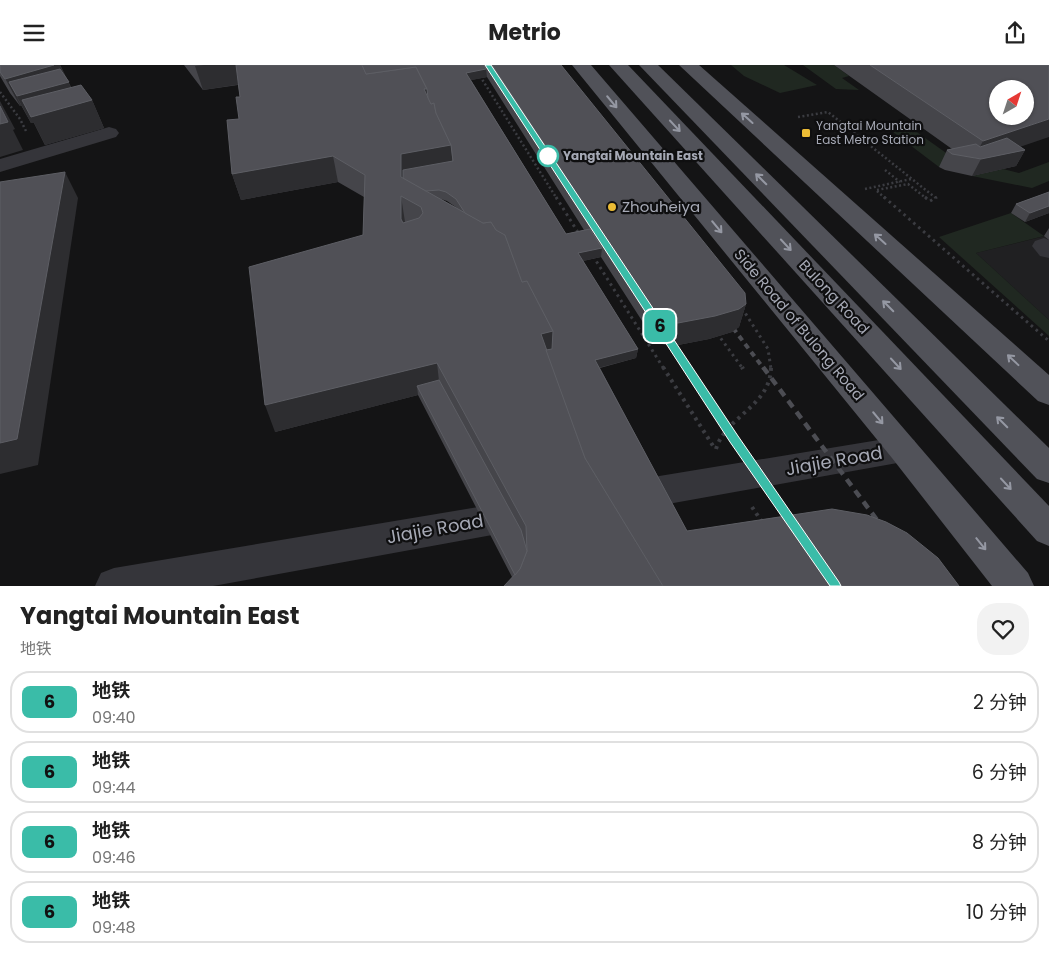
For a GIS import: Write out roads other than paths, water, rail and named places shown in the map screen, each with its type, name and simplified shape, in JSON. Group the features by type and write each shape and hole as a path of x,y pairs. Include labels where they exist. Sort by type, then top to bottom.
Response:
{"main road":[{"name":"Side Road of Bulong Road","path":"581,65 904,449 1015,586"},
{"name":"Bulong Road","path":"618,65 1049,531"},
{"name":"Bulong Road","path":"648,65 1049,469"},
{"path":"688,65 1049,393"}],"street":[{"path":"0,165 109,133"},
{"name":"Jiajie Road","path":"602,501 904,449"},
{"name":"Jiajie Road","path":"114,586 555,509"}],"railway":[{"path":"727,320 764,369"},
{"path":"665,335 688,369"},
{"path":"687,367 795,528"},
{"path":"763,367 883,528"}],"metro line":[{"name":"6","path":"488,65 734,439 835,586"}],"place":[{"name":"Yangtai Mountain East Metro Station","path":"806,133"},
{"name":"Yangtai Mountain East","path":"548,156"},
{"name":"Zhouheiya","path":"612,207"}]}
